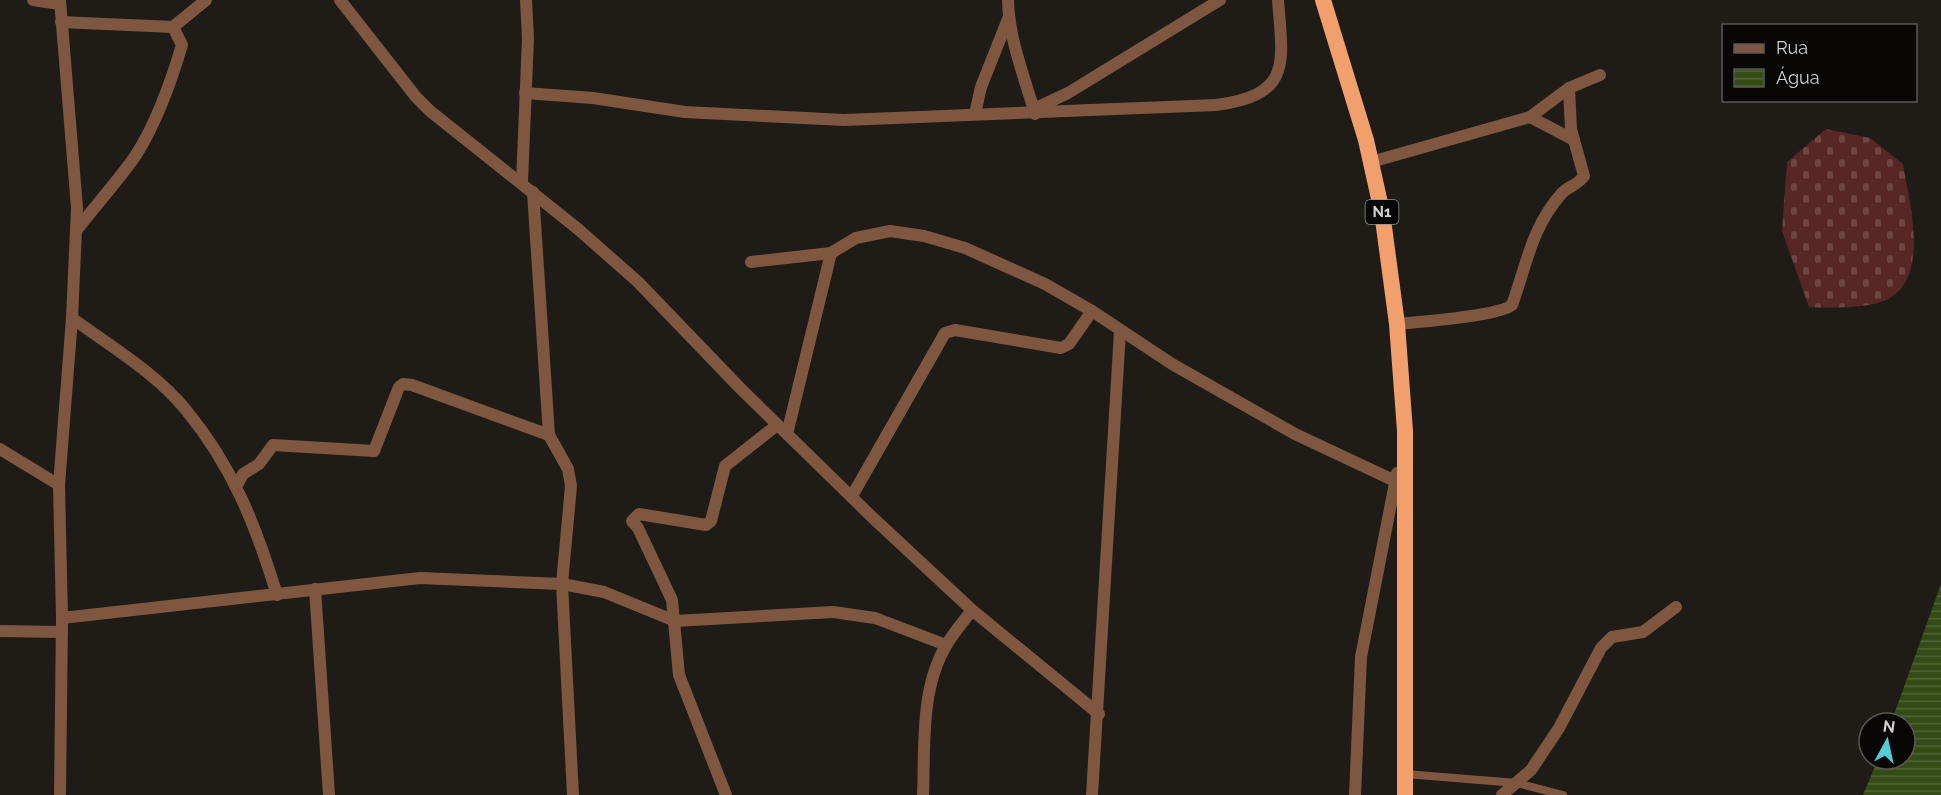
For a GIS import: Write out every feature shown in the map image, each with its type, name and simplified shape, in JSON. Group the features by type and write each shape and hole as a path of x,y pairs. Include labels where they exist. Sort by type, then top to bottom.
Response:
{"highway":[{"name":"N1","path":"1323,0 1332,22 1371,162 1382,213 1397,324 1405,431 1406,795"}],"street":[{"path":"33,0 60,2 76,208 72,318 59,485 62,618 60,795"},
{"path":"61,22 173,27 206,0"},
{"path":"340,0 416,97 522,182 638,282 777,425 972,610 1099,714"},
{"path":"522,182 528,38 526,0"},
{"path":"1008,0 1008,18 1017,61 1034,111"},
{"path":"1034,111 1068,93 1220,0"},
{"path":"525,93 593,98 685,112 844,120 1206,106 1243,102 1257,97 1277,75 1281,60 1278,0"},
{"path":"975,114 981,87 1008,18"},
{"path":"76,231 135,156 149,132 173,75 182,45 173,27"},
{"path":"1371,162 1530,117 1569,88 1600,75"},
{"path":"1397,324 1485,313 1512,305 1533,237 1563,192 1580,183 1584,176 1568,108 1569,88"},
{"path":"1530,117 1574,140"},
{"path":"533,192 549,435 568,469 571,486 562,584 573,795"},
{"path":"751,262 831,253 856,238 890,231 924,236 965,248 1010,267 1092,311 1120,332 1172,364 1295,434 1395,481"},
{"path":"787,434 831,253"},
{"path":"852,496 945,333 955,330 1061,348 1069,344 1092,311"},
{"path":"72,318 157,381 186,410 226,466 257,530 277,595"},
{"path":"1092,795 1099,714 1104,564 1120,332"},
{"path":"236,487 243,474 259,464 273,445 374,450 399,387 403,384 412,385 549,435"},
{"path":"726,795 678,675 672,600 655,562 632,521 634,516 639,514 706,525 711,521 725,466 777,425"},
{"path":"1355,795 1361,657 1405,431"},
{"path":"0,449 59,485"},
{"path":"62,618 420,578 562,584 604,592 675,621 833,612 875,618 946,645"},
{"path":"315,589 329,795"},
{"path":"1502,795 1531,770 1559,728 1601,648 1612,637 1643,632 1676,608"},
{"path":"923,795 925,729 930,685 946,645 972,610"},
{"path":"0,631 62,632"}],"lane":[{"path":"1406,774 1517,783 1563,795"}],"green space":[{"path":"1826,129 1870,138 1903,164 1912,216 1913,255 1910,272 1902,287 1882,302 1850,307 1809,307 1782,231 1787,162"}],"water":[{"path":"1941,584 1941,795 1863,795 1873,771 1917,771 1917,711 1895,711"}]}
